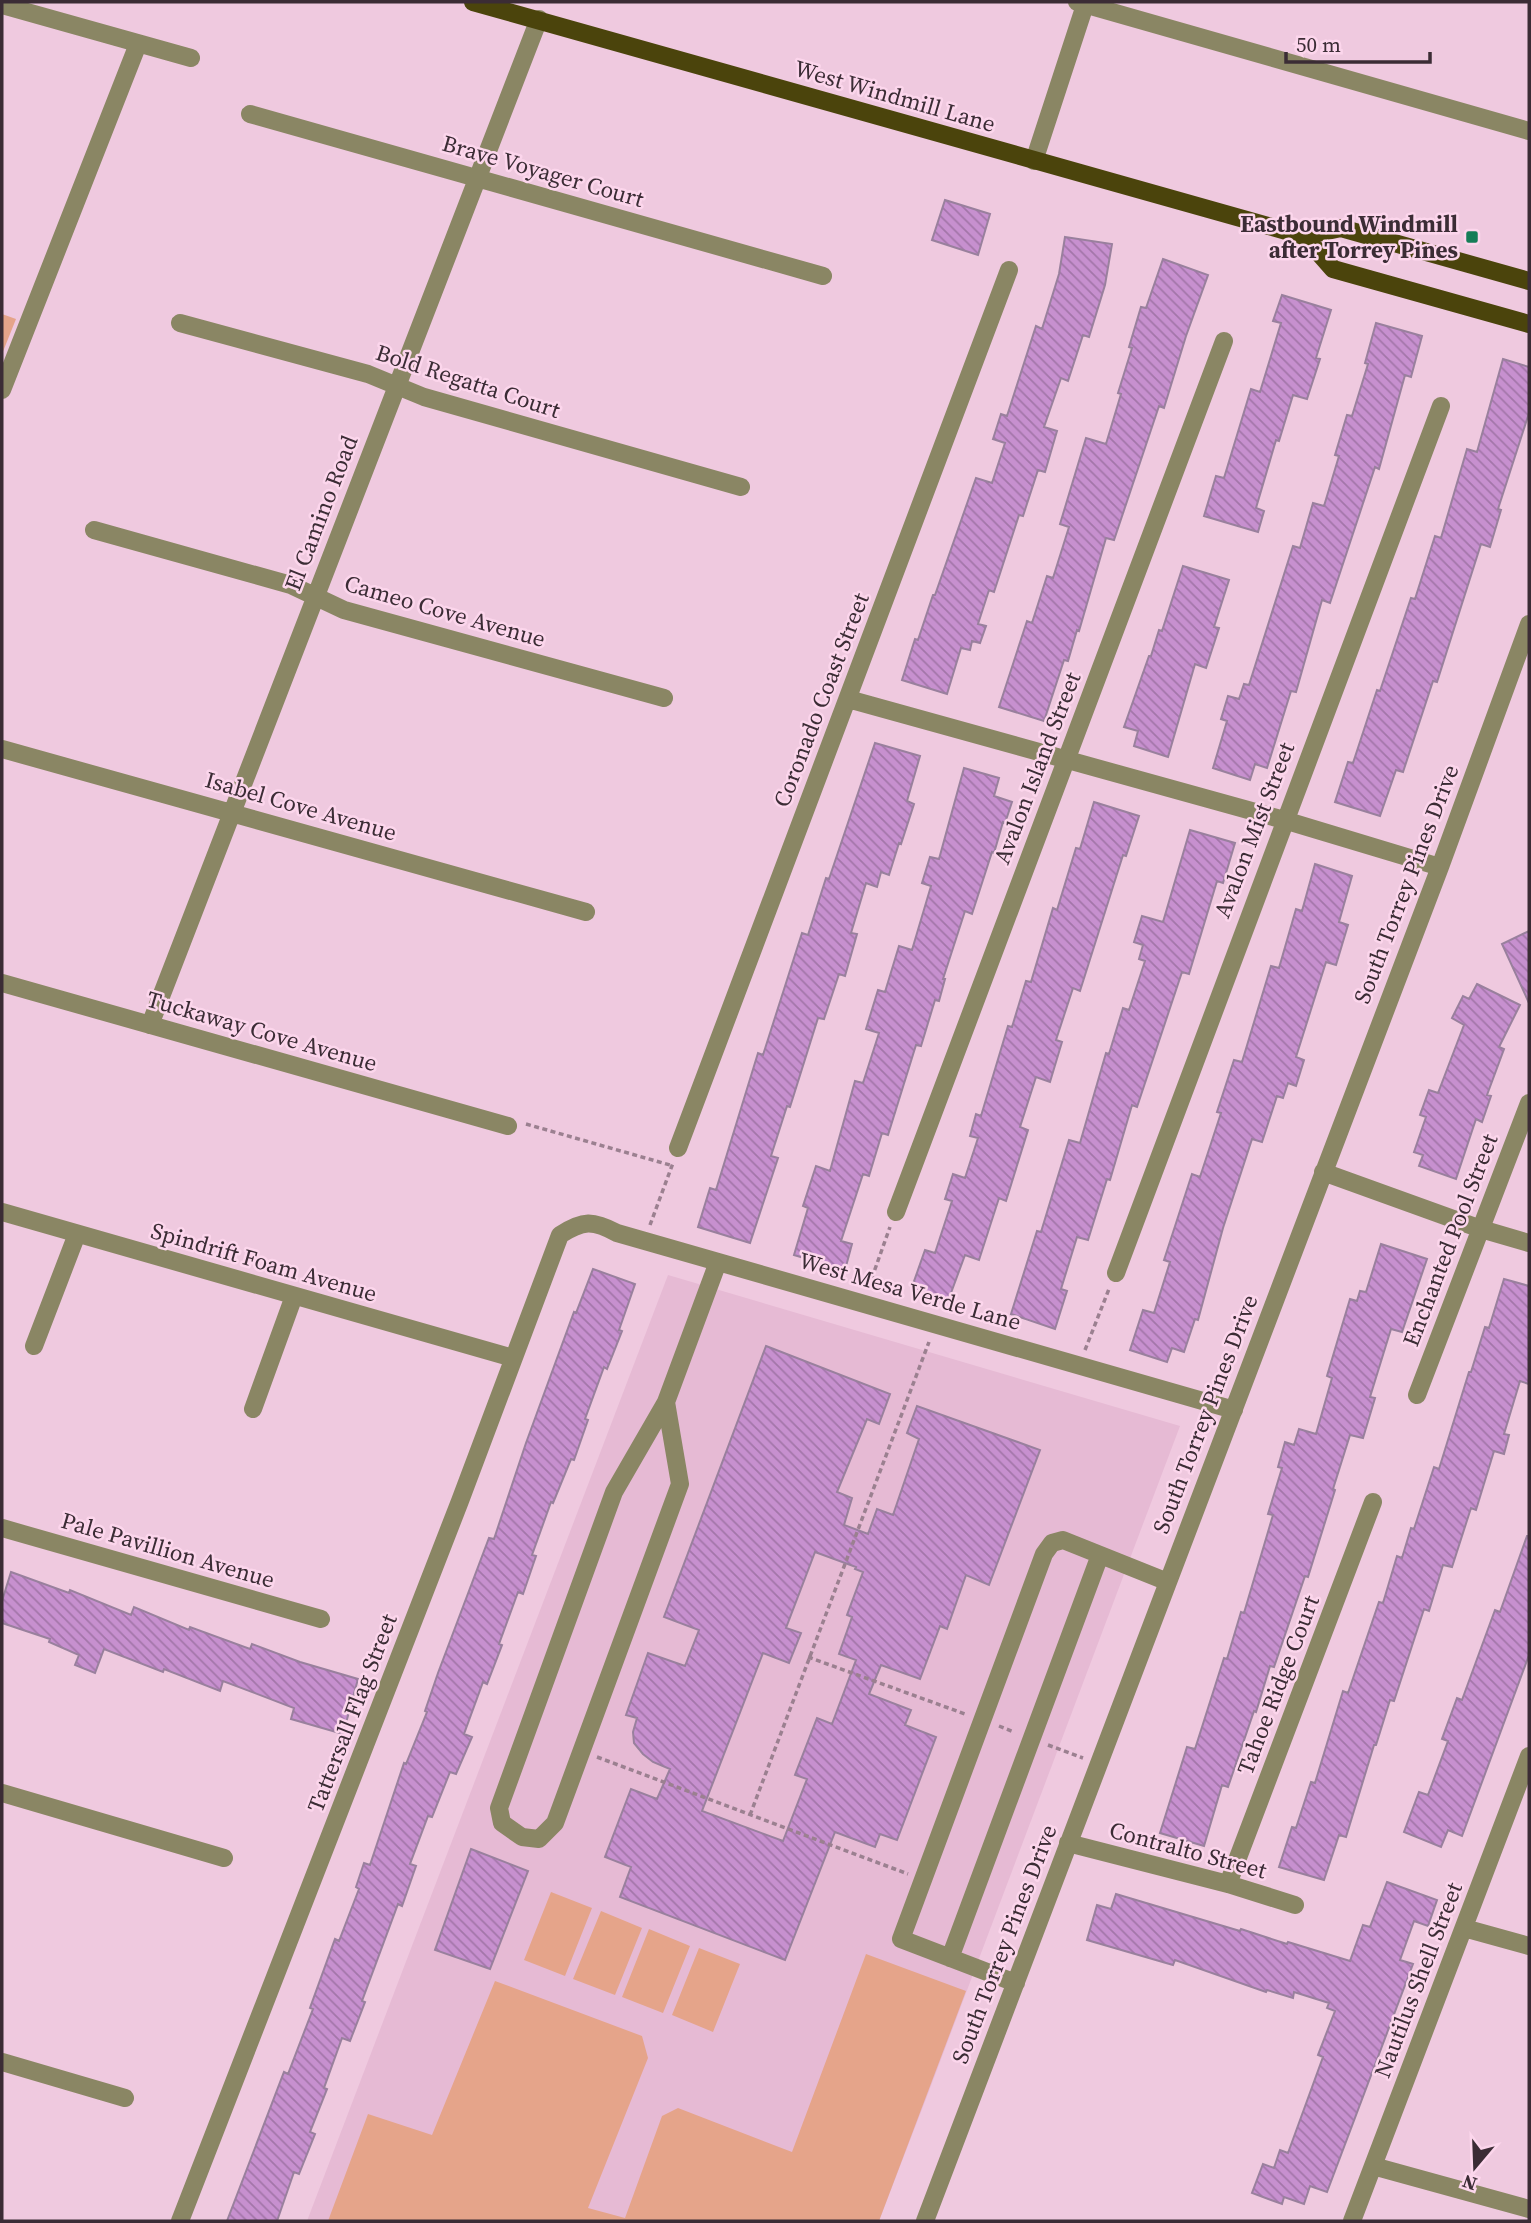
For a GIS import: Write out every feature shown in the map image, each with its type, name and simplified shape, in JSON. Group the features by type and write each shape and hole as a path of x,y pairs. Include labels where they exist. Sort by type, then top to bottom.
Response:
{"main road":[{"name":"West Windmill Lane","path":"473,2 1304,236 1340,228 1529,281"},
{"path":"1304,236 1333,269 1529,324"}],"street":[{"path":"1034,161 1083,3 1529,131"},
{"path":"2,5 191,58"},
{"name":"El Camino Road","path":"150,1024 539,19"},
{"path":"2,390 138,44"},
{"name":"Brave Voyager Court","path":"250,114 822,276"},
{"name":"Coronado Coast Street","path":"678,1148 1009,270"},
{"name":"Bold Regatta Court","path":"180,323 368,374 424,397 741,487"},
{"name":"Avalon Island Street","path":"896,1212 1224,341"},
{"name":"Avalon Mist Street","path":"1116,1273 1441,406"},
{"name":"Cameo Cove Avenue","path":"94,530 291,585 344,610 664,698"},
{"name":"South Torrey Pines Drive","path":"925,2221 1440,867 1529,624"},
{"path":"848,699 1284,820 1440,867"},
{"name":"Isabel Cove Avenue","path":"2,749 586,912"},
{"name":"Tuckaway Cove Avenue","path":"2,983 508,1126"},
{"name":"Enchanted Pool Street","path":"1417,1395 1529,1103"},
{"path":"1323,1171 1481,1229 1529,1243"},
{"name":"Spindrift Foam Avenue","path":"2,1212 513,1358"},
{"name":"West Mesa Verde Lane","path":"573,1227 585,1222 603,1226 644,1241 1234,1410"},
{"name":"Tattersall Flag Street","path":"180,2221 560,1236 573,1227"},
{"path":"34,1346 77,1234"},
{"path":"666,1402 680,1484 555,1823 539,1839 522,1837 502,1823 499,1808 614,1492 666,1402 718,1262"},
{"path":"253,1409 294,1296"},
{"name":"Tahoe Ridge Court","path":"1228,1884 1373,1502"},
{"name":"Pale Pavillion Avenue","path":"2,1528 321,1619"},
{"path":"1016,1983 901,1939 1044,1554 1052,1543 1063,1540 1168,1582"},
{"path":"950,1958 1100,1555"},
{"name":"Nautilus Shell Street","path":"1352,2221 1529,1756"},
{"path":"2,1793 224,1858"},
{"name":"Contralto Street","path":"1068,1843 1228,1884 1294,1905"},
{"path":"1464,1928 1529,1947"},
{"path":"2,2062 125,2098"},
{"path":"1373,2166 1529,2208"}],"path":[{"path":"508,1126 526,1124 672,1165"},
{"path":"644,1241 678,1148"},
{"path":"863,1303 896,1212"},
{"path":"1079,1364 1116,1273"},
{"path":"750,1815 936,1324"},
{"path":"808,1657 1098,1764"},
{"path":"582,1751 923,1880"}],"shaded area":[{"path":"2,314 16,319 2,354"},
{"path":"668,1275 1180,1426 929,2091 879,2221 307,2221"},
{"path":"551,1892 592,1908 565,1976 524,1960"},
{"path":"601,1911 642,1928 615,1995 573,1979"},
{"path":"649,1929 690,1946 663,2013 622,1997"},
{"path":"699,1948 740,1964 713,2032 672,2015"},
{"path":"866,1954 966,1991 879,2221 328,2221 368,2114 432,2135 495,1981 642,2036 648,2058 588,2208 625,2218 662,2116 678,2108 792,2152"}],"building":[{"path":"945,200 990,214 978,255 932,240"},
{"path":"1065,237 1112,244 1105,285 1089,337 1083,335 1068,381 1061,378 1044,427 1057,431 1045,472 1038,470 1023,516 1019,515 994,592 989,590 978,624 986,626 980,643 972,641 970,650 961,648 947,694 902,680 976,478 992,483 1005,443 993,439 1001,414 1007,416 1036,326 1042,329 1059,274"},
{"path":"1163,259 1208,275 1164,408 1159,406 1114,540 1106,538 1079,631 1077,630 1068,661 1064,660 1044,721 999,707 1027,621 1032,623 1047,576 1053,578 1069,527 1060,524 1086,438 1106,444 1121,394 1118,393 1141,307 1146,308"},
{"path":"1282,295 1331,310 1316,358 1320,359 1307,399 1293,395 1279,441 1276,440 1256,508 1264,511 1258,532 1204,516 1216,476 1224,478 1251,389 1260,392 1281,323 1273,321"},
{"path":"1376,323 1422,336 1411,377 1405,375 1379,469 1375,467 1330,603 1322,600 1296,692 1291,691 1267,768 1255,764 1250,780 1213,768 1227,721 1221,719 1228,696 1239,699 1244,684 1249,685 1293,546 1300,548 1313,503 1324,506 1339,456 1335,455 1347,415 1352,416 1368,364 1365,363"},
{"path":"1503,359 1529,367 1529,413 1498,509 1501,510 1490,547 1481,544 1437,682 1433,681 1403,772 1396,770 1380,816 1335,802 1348,762 1353,763 1377,690 1380,691 1411,598 1415,599 1435,536 1441,538 1467,449 1477,452"},
{"path":"1183,566 1229,580 1214,627 1219,628 1206,668 1195,664 1168,757 1134,746 1138,731 1124,727 1159,630 1162,631"},
{"path":"875,743 920,756 907,801 914,804 889,875 881,872 877,887 866,883 851,933 857,934 845,976 839,974 824,1019 818,1018 790,1107 787,1106 771,1156 778,1158 750,1243 698,1227 710,1188 716,1190 758,1053 763,1055 802,933 808,935"},
{"path":"964,768 999,778 994,796 1012,802 972,914 965,911 943,979 939,1001 935,1000 921,1046 916,1045 888,1135 882,1133 869,1176 863,1174 841,1241 852,1244 845,1270 794,1255 808,1208 803,1206 816,1166 830,1171 855,1081 863,1083 879,1033 866,1029 878,990 885,992 899,946 912,950 931,886 922,883 930,857 939,859"},
{"path":"1094,802 1139,816 1126,856 1123,855 1080,991 1073,988 1056,1040 1062,1042 1050,1082 1036,1077 1020,1127 1028,1130 1006,1201 999,1198 979,1260 965,1255 948,1301 912,1287 925,1250 935,1253 952,1201 945,1199 953,1174 965,1178 978,1138 970,1136 976,1114 981,1116 1008,1026 1012,1027 1026,981 1031,982 1053,908 1057,910 1076,848 1080,849"},
{"path":"1190,830 1235,843 1223,883 1217,881 1189,974 1182,972 1137,1107 1132,1105 1110,1180 1107,1179 1088,1240 1077,1237 1061,1289 1067,1291 1055,1329 1011,1314 1037,1231 1041,1232 1069,1140 1080,1143 1106,1053 1109,1054 1123,1008 1129,1010 1145,961 1139,959 1143,945 1134,942 1142,916 1163,922"},
{"path":"1315,864 1352,876 1339,922 1348,925 1336,965 1326,962 1296,1057 1304,1060 1296,1086 1288,1083 1283,1098 1277,1096 1262,1142 1252,1139 1223,1228 1198,1320 1195,1319 1184,1352 1172,1348 1167,1362 1130,1350 1143,1310 1154,1313 1170,1262 1164,1260 1192,1174 1200,1177 1221,1113 1217,1112 1234,1060 1242,1062 1271,966 1279,968 1296,909 1302,911"},
{"path":"1529,931 1529,1003 1502,944"},
{"path":"1477,984 1520,1005 1499,1047 1504,1049 1487,1095 1491,1096 1482,1122 1476,1119 1456,1179 1419,1166 1423,1155 1414,1152 1426,1117 1420,1115 1429,1090 1438,1093 1464,1025 1452,1018 1463,996 1469,999"},
{"path":"1381,1244 1427,1259 1402,1332 1391,1329 1370,1397 1375,1398 1363,1438 1350,1435 1308,1577 1305,1576 1274,1667 1270,1666 1228,1787 1222,1785 1204,1846 1160,1833 1187,1747 1195,1749 1224,1658 1227,1659 1241,1612 1244,1613 1273,1515 1268,1514 1282,1468 1278,1467 1285,1442 1294,1445 1299,1429 1316,1434 1332,1378 1327,1376 1350,1299 1357,1301 1360,1291 1366,1292"},
{"path":"593,1269 635,1284 619,1330 622,1331 607,1369 604,1367 585,1419 588,1420 574,1460 571,1459 553,1503 551,1502 532,1555 536,1556 523,1594 518,1592 499,1644 502,1645 487,1684 483,1682 464,1734 472,1737 456,1774 450,1772 432,1817 428,1816 410,1864 416,1866 402,1906 398,1904 350,2041 342,2038 324,2088 327,2089 310,2132 315,2134 299,2174 294,2172 277,2221 227,2221 284,2072 288,2074 313,2009 310,2008 335,1939 339,1941 359,1889 356,1887 364,1863 370,1865 404,1763 406,1764 427,1712 425,1711 438,1673 489,1538 494,1539 574,1312 576,1313"},
{"path":"1504,1279 1529,1286 1529,1384 1520,1381 1504,1434 1509,1435 1504,1454 1494,1451 1476,1510 1471,1508 1452,1567 1443,1565 1429,1611 1424,1609 1394,1701 1390,1700 1374,1745 1346,1837 1339,1835 1324,1880 1279,1867 1292,1827 1296,1828 1311,1782 1315,1783 1343,1691 1348,1693 1379,1602 1383,1603 1397,1556 1402,1558 1434,1467 1439,1469 1469,1372 1485,1327 1489,1328"},
{"path":"766,1346 890,1394 879,1424 867,1419 837,1492 852,1498 844,1525 868,1534 877,1509 893,1515 919,1439 907,1433 917,1406 1040,1450 989,1585 966,1575 947,1629 940,1626 920,1679 881,1665 869,1694 911,1710 905,1725 936,1737 897,1840 880,1834 875,1847 835,1832 785,1960 620,1897 631,1867 605,1857 631,1789 657,1799 670,1769 653,1762 634,1743 633,1732 637,1718 626,1715 648,1653 685,1666 699,1630 664,1617","holes":["815,1552 856,1567 855,1569 863,1572 847,1615 852,1617 839,1654 856,1660 832,1724 817,1718 795,1775 807,1779 783,1841 702,1811 763,1653 789,1663 801,1633 786,1628"]},
{"path":"1527,1536 1529,1655 1462,1836 1448,1830 1441,1847 1404,1832 1419,1792 1428,1795 1448,1741 1442,1739 1457,1698 1462,1700 1495,1610 1500,1612"},
{"path":"11,1572 69,1593 70,1590 131,1615 134,1607 189,1630 190,1627 250,1649 252,1644 358,1679 343,1734 291,1719 294,1708 223,1681 220,1691 104,1649 95,1673 75,1665 79,1655 49,1642 50,1639 2,1623 2,1601"},
{"path":"471,1849 528,1871 490,1969 435,1950"},
{"path":"1387,1882 1437,1900 1428,1926 1414,1921 1400,1960 1413,1964 1327,2192 1310,2186 1304,2204 1284,2197 1282,2204 1252,2193 1263,2164 1274,2168 1280,2150 1288,2153 1323,2057 1318,2055 1335,2011 1327,2008 1329,2003 1294,1992 1293,1998 1267,1990 1266,1992 1175,1960 1173,1965 1087,1940 1097,1905 1111,1909 1116,1894 1350,1961 1363,1925 1370,1927"}],"place":[{"name":"Eastbound Windmill after Torrey Pines","path":"1472,237"}]}
